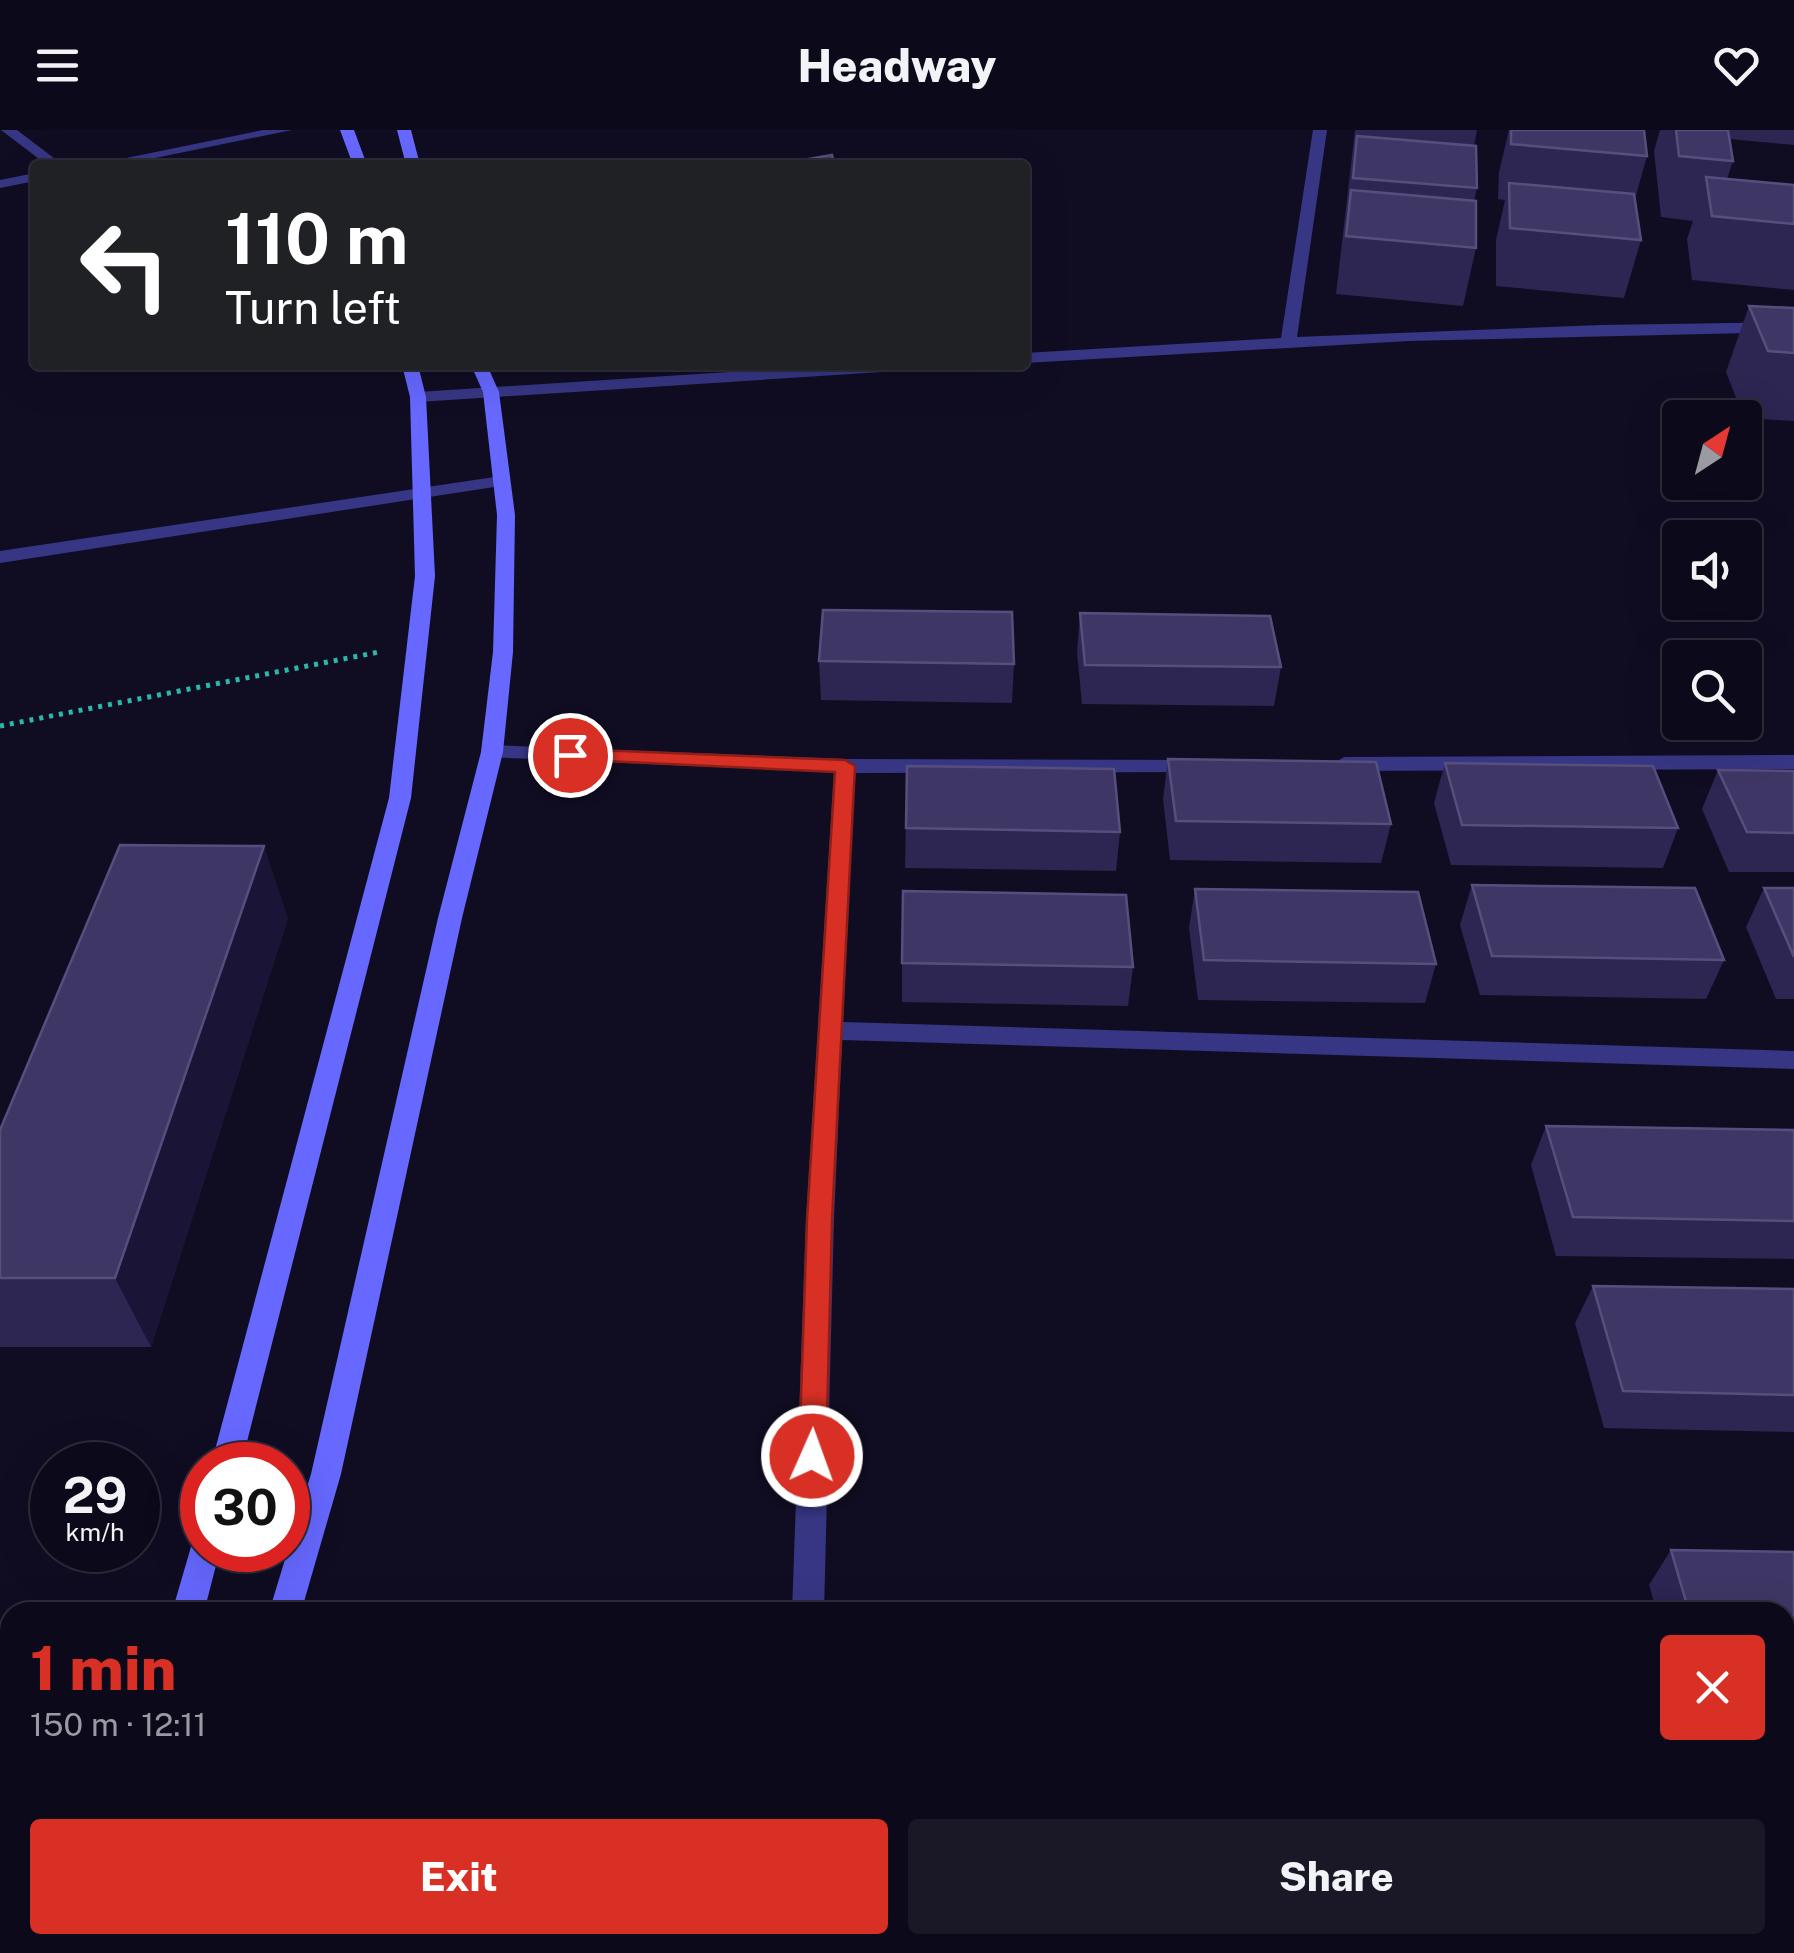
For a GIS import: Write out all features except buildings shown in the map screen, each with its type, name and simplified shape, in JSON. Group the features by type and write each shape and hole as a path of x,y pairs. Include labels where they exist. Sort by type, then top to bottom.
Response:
{"main road":[{"path":"347,130 358,160"},
{"path":"404,130 412,160"},
{"path":"232,1442 400,798 425,576 418,397 411,370"},
{"path":"288,1602 326,1474 450,918 492,752 503,652 506,515 491,392 480,370"},
{"path":"191,1602 198,1572"}],"street":[{"path":"8,130 49,160"},
{"path":"126,160 285,130"},
{"path":"1290,339 1320,130"},
{"path":"0,184 30,178"},
{"path":"1030,358 1290,339 1658,327 1794,327"},
{"path":"418,397 836,370"},
{"path":"0,557 501,481"},
{"path":"492,752 845,766 1221,765"},
{"path":"1320,764 1794,762"},
{"path":"808,1602 820,1220 845,766"},
{"path":"830,1031 1794,1060"}],"path":[{"path":"0,726 419,644"}],"route":[{"path":"570,755 845,766 820,1220 812,1456"}]}
